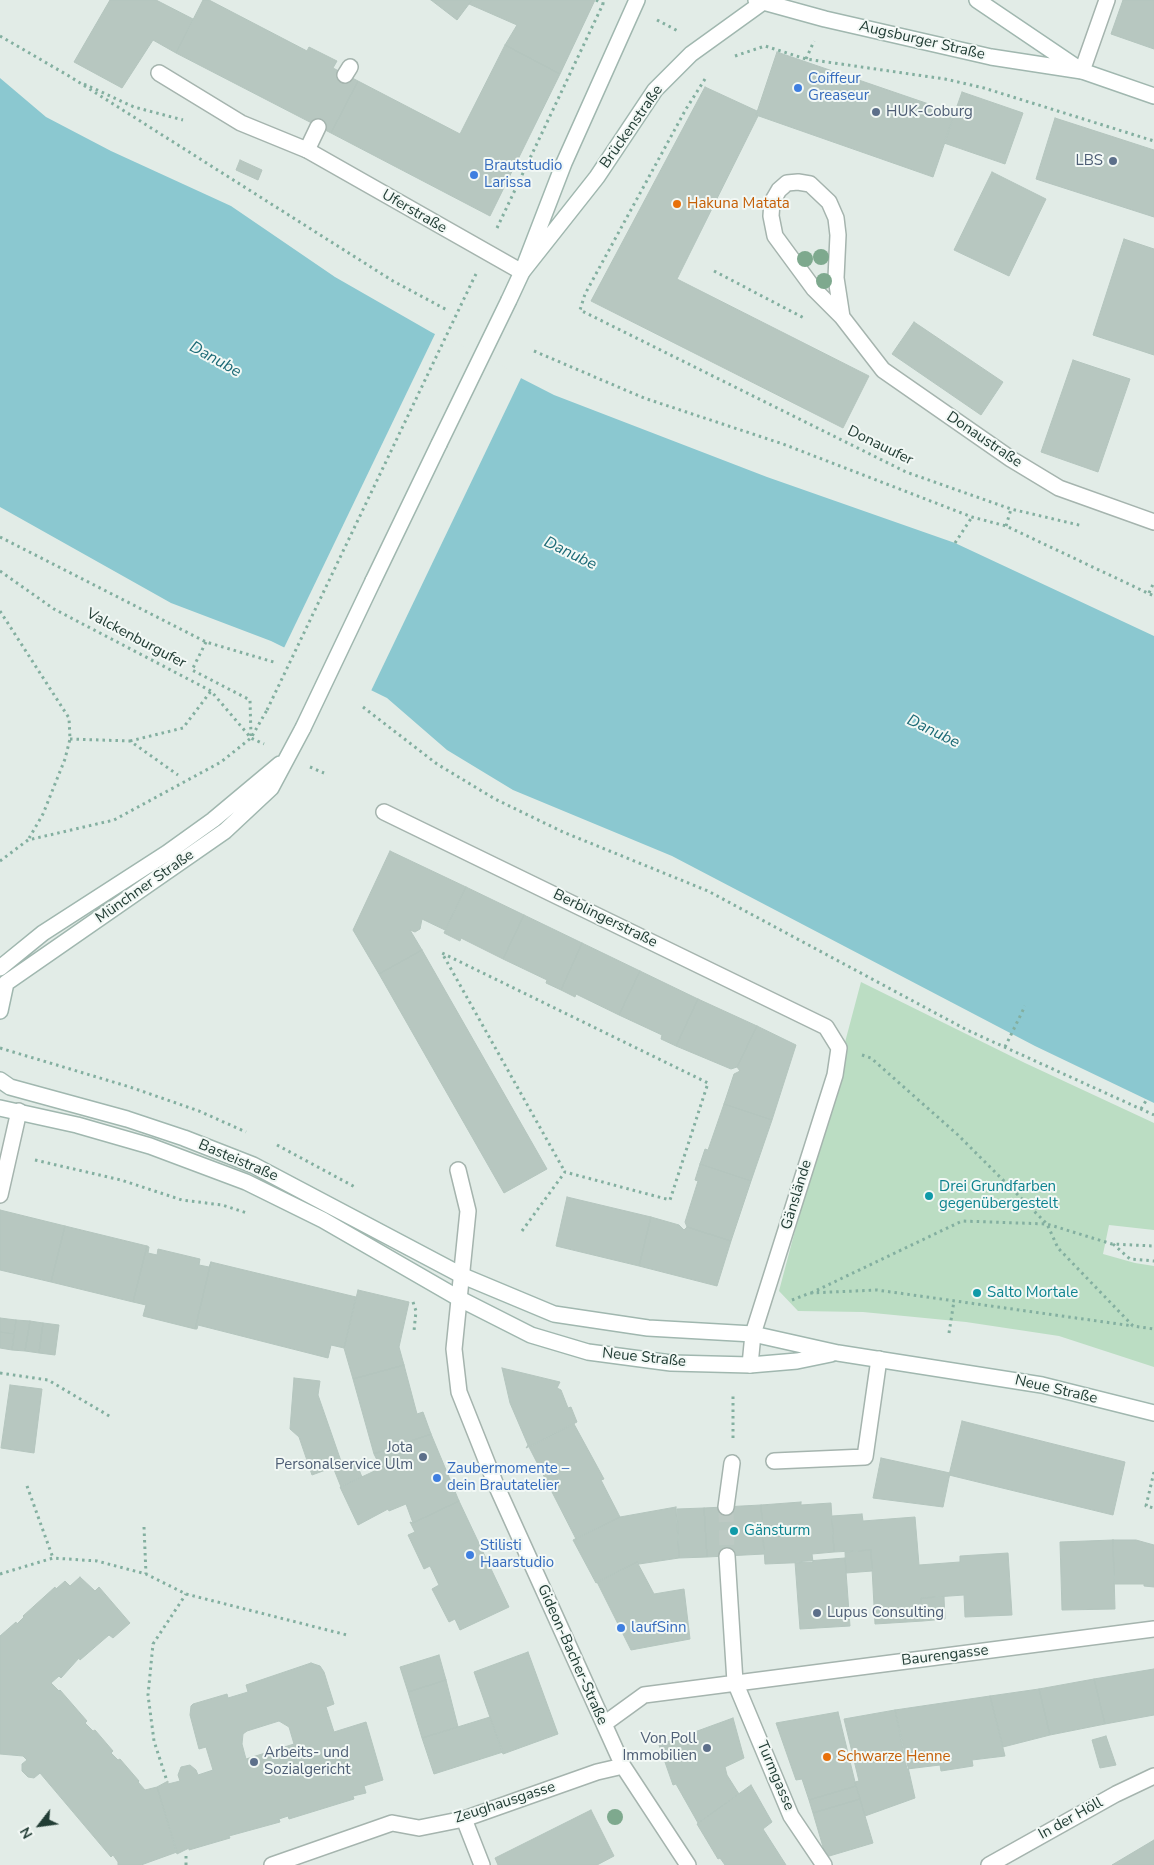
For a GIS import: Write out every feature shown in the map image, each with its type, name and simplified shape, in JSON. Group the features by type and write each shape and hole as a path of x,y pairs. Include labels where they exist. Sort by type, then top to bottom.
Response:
{"street":[{"name":"Augsburger Straße","path":"977,0 1082,71"},
{"path":"1082,71 1107,0"},
{"name":"Augsburger Straße","path":"761,1 991,57 1082,71 1154,96"},
{"name":"Brückenstraße","path":"522,272 597,177 655,90 704,44 761,1"},
{"name":"Brückenstraße","path":"303,728 522,272 564,162 635,4"},
{"name":"Uferstraße","path":"159,72 241,123 307,150 522,272"},
{"path":"307,150 318,127"},
{"name":"Donaustraße","path":"842,317 836,278 838,235 836,218 829,202 810,184 787,183 779,190 772,202 771,216 775,236 814,289 842,317 883,370 1011,459 1059,488 1154,522"},
{"name":"Münchner Straße","path":"0,1011 6,983 225,831 271,788 303,728"},
{"name":"Münchner Straße","path":"0,968 43,933 167,853 213,820 288,756"},
{"name":"Berblingerstraße","path":"384,812 826,1027 839,1048"},
{"name":"Gänslände","path":"750,1365 753,1334 835,1075 839,1048"},
{"name":"Basteistraße","path":"0,1080 10,1087 127,1119 184,1138 253,1165 463,1276"},
{"name":"Basteistraße","path":"0,1108 77,1124 150,1146 246,1182 323,1220 460,1299"},
{"path":"0,1195 19,1111"},
{"name":"Gideon-Bacher-Straße","path":"458,1170 468,1211 463,1276 454,1349 459,1392 496,1486 623,1766 688,1865"},
{"name":"Neue Straße","path":"463,1276 554,1314 648,1328 753,1334 838,1353 1042,1385 1154,1413"},
{"name":"Neue Straße","path":"460,1299 531,1334 588,1352 672,1363 750,1365 797,1361 838,1353"},
{"path":"774,1461 865,1457 879,1359"},
{"path":"726,1507 732,1463"},
{"path":"604,1724 644,1695 735,1682 727,1556"},
{"name":"Baurengasse","path":"735,1682 1154,1629"},
{"name":"Turmgasse","path":"735,1682 791,1816 824,1865"},
{"name":"Zeughausgasse","path":"272,1865 392,1823 419,1828 464,1819 597,1772 623,1766"},
{"name":"In der Höll","path":"989,1865 1116,1794 1154,1776"},
{"path":"464,1819 482,1865"}],"path":[{"path":"486,253 603,2 596,0"},
{"path":"635,4 730,58 765,46 806,59 945,79 984,88 1154,141"},
{"path":"0,36 69,76 393,281 447,310"},
{"path":"69,76 134,108 187,121"},
{"name":"Donauufer","path":"706,77 686,108 585,294 580,310 906,472 1011,509 1006,526"},
{"path":"714,272 807,320"},
{"path":"0,861 28,840 114,820 221,762 251,738 267,710 472,282"},
{"path":"534,351 644,398 783,444 972,516 1006,526 1154,596"},
{"path":"955,543 972,516"},
{"path":"0,538 206,642 277,663"},
{"name":"Valckenburgufer","path":"0,571 54,609 211,691 251,738"},
{"path":"1149,593 1154,582"},
{"path":"0,611 69,718 70,739 58,777 28,840"},
{"path":"206,642 192,670 250,700 251,738"},
{"path":"70,739 130,741 183,728 211,691"},
{"path":"363,707 437,764 495,799 563,832 708,891 967,1030 1154,1115"},
{"path":"130,741 178,775"},
{"path":"442,953 708,1083 670,1200 565,1172 442,953"},
{"path":"1006,1047 1026,1006"},
{"path":"839,1048 871,1058 958,1135 1047,1224 1058,1248 1133,1326"},
{"path":"1141,1109 1147,1099"},
{"path":"9,1154 71,1167 182,1200 222,1205 251,1215"},
{"path":"522,1231 565,1172"},
{"path":"761,1310 810,1294 962,1221 1047,1224 1112,1244 1154,1246"},
{"path":"1112,1244 1130,1259 1154,1261"},
{"path":"810,1294 877,1290 1154,1329"},
{"path":"408,1297 412,1300 416,1311 414,1331"},
{"path":"950,1334 954,1301"},
{"path":"0,1372 48,1380 111,1417"},
{"path":"733,1394 733,1435"},
{"path":"1154,1472 1146,1506 1154,1508"},
{"path":"27,1486 53,1558"},
{"path":"144,1527 146,1574"},
{"path":"0,1572 53,1558 97,1561 146,1574 186,1594 347,1634"},
{"path":"166,1778 154,1741 148,1695 153,1644 186,1594"},
{"path":"186,1853 186,1865"}],"green space":[{"path":"861,982 1025,1063 1154,1123 1154,1230 1109,1225 1103,1254 1154,1266 1154,1367 1059,1336 966,1322 863,1312 798,1311 779,1291"}],"water":[{"name":"Danube","path":"0,78 46,117 111,151 231,206 335,277 431,332 554,395 767,477 955,543 1154,636 1154,1103 1035,1046 672,856 513,790 447,750 387,698 271,641 171,603 0,507"}],"pier":[{"path":"436,332 522,376 370,693 283,650"}],"building":[{"path":"110,0 156,0 193,19 176,53 153,40 122,88 74,62"},
{"path":"203,0 209,0 307,51 309,47 337,61 333,68 358,81 331,133 176,53"},
{"path":"431,0 472,0 457,20"},
{"path":"472,0 595,0 560,74 505,45 517,25 469,4"},
{"path":"1123,0 1154,0 1154,49 1111,34"},
{"path":"505,45 560,74 490,216 331,133 358,81 460,134"},
{"path":"777,52 955,113 933,177 756,115"},
{"path":"705,87 757,111 756,115 758,116 677,279 869,376 843,428 591,301"},
{"path":"962,92 1023,113 1005,164 944,143"},
{"path":"1055,118 1154,150 1154,217 1036,179"},
{"path":"240,160 262,170 258,180 236,170"},
{"path":"992,172 1046,199 1009,276 954,250"},
{"path":"1124,239 1154,249 1154,355 1093,335"},
{"path":"914,322 1003,382 981,415 892,354"},
{"path":"1073,360 1130,379 1098,472 1041,452"},
{"path":"390,851 466,887 445,930 422,919 420,929 415,932 410,930 422,950 379,974 353,930"},
{"path":"466,887 524,915 503,959 461,938 460,941 444,933"},
{"path":"524,915 582,943 561,990 546,983 547,980 503,959"},
{"path":"582,943 640,971 619,1015 576,994 575,997 561,990"},
{"path":"422,950 547,1169 504,1193 379,974"},
{"path":"640,971 698,999 676,1046 661,1039 662,1035 619,1015"},
{"path":"698,999 757,1026 737,1067 731,1069 676,1046"},
{"path":"757,1026 796,1045 772,1120 724,1104 734,1074 740,1071 737,1067"},
{"path":"724,1104 772,1120 751,1181 700,1164 705,1149 708,1150"},
{"path":"700,1164 751,1181 731,1241 687,1227 685,1222 698,1181 695,1180"},
{"path":"567,1197 651,1217 639,1266 556,1246"},
{"path":"0,1210 65,1226 51,1282 0,1270"},
{"path":"651,1217 679,1225 684,1230 687,1227 731,1241 717,1286 639,1266"},
{"path":"65,1226 147,1246 133,1302 51,1282"},
{"path":"147,1246 149,1247 148,1253 157,1255 158,1249 200,1259 199,1265 209,1267 211,1262 195,1329 143,1316 146,1305 133,1302"},
{"path":"211,1262 356,1297 344,1348 331,1345 328,1358 198,1325 197,1329 195,1329"},
{"path":"358,1290 409,1302 399,1347 404,1365 353,1379 344,1348"},
{"path":"0,1318 16,1320 14,1334 0,1332"},
{"path":"16,1320 30,1321 25,1351 12,1350"},
{"path":"30,1321 43,1323 39,1353 25,1351"},
{"path":"43,1323 59,1325 55,1355 39,1353"},
{"path":"0,1332 14,1334 12,1350 0,1348"},
{"path":"404,1365 417,1414 423,1412 431,1434 374,1454 353,1379"},
{"path":"502,1368 560,1382 557,1388 561,1390 568,1408 571,1407 577,1422 526,1448 528,1445 510,1403"},
{"path":"294,1378 320,1381 318,1395 342,1464 312,1475 299,1437 290,1429"},
{"path":"10,1385 42,1389 34,1453 1,1448"},
{"path":"962,1421 1125,1462 1113,1515 949,1475"},
{"path":"574,1424 604,1479 601,1480 620,1517 576,1539 529,1447"},
{"path":"431,1434 459,1501 413,1523 406,1504 389,1511 388,1509 358,1525 340,1487 381,1468 374,1454"},
{"path":"881,1458 950,1473 943,1507 873,1498"},
{"path":"355,1460 362,1477 341,1487 333,1467"},
{"path":"459,1501 509,1607 460,1630 455,1619 449,1622 432,1589 439,1585 430,1566 424,1569 408,1535 415,1532 410,1522 413,1523"},
{"path":"801,1502 801,1505 831,1503 834,1552 812,1554 813,1562 765,1564 761,1505"},
{"name":"Gänsturm","path":"761,1505 764,1554 707,1557 704,1508"},
{"path":"676,1507 679,1558 639,1564 637,1562 596,1583 573,1540 620,1517"},
{"path":"704,1508 707,1557 679,1558 677,1509"},
{"path":"862,1514 863,1521 915,1517 919,1565 960,1562 960,1556 1008,1553 1012,1615 965,1617 964,1595 921,1598 923,1621 875,1624 871,1550 834,1552 832,1516"},
{"path":"1113,1540 1115,1609 1062,1610 1060,1542"},
{"path":"1113,1540 1136,1540 1154,1545 1154,1587 1144,1586 1144,1584 1114,1584"},
{"path":"871,1550 872,1571 846,1573 845,1552"},
{"path":"845,1558 850,1626 800,1629 795,1562"},
{"path":"637,1562 654,1594 684,1589 690,1639 631,1650 597,1582"},
{"path":"80,1577 95,1591 99,1587 130,1623 113,1638 109,1635 80,1660 79,1658 61,1678 59,1676 51,1683 60,1690 87,1721 85,1723 93,1731 95,1730 113,1751 111,1753 118,1760 120,1759 145,1790 157,1787 177,1852 141,1865 118,1865 113,1855 111,1857 40,1773 34,1778 28,1777 22,1771 22,1764 27,1760 23,1756 0,1754 0,1636 16,1622 17,1624 23,1616 55,1587 56,1589 65,1581 70,1586"},
{"path":"944,1597 945,1619 923,1621 921,1598"},
{"path":"528,1652 558,1734 503,1754 474,1672"},
{"path":"439,1655 446,1680 408,1692 400,1667"},
{"path":"311,1663 320,1666 324,1672 334,1704 326,1707 334,1732 366,1722 383,1780 364,1786 366,1793 353,1796 354,1799 289,1819 288,1816 279,1819 280,1822 229,1836 230,1838 189,1850 189,1848 177,1854 157,1787 168,1781 168,1784 180,1781 178,1775 181,1767 190,1765 196,1770 198,1775 213,1770 206,1747 199,1749 190,1715 191,1706 227,1694 228,1698 248,1692 246,1685","holes":["279,1721 289,1727 294,1744 246,1759 242,1744 243,1734 247,1731"]},
{"path":"1154,1669 1154,1715 1105,1724 1094,1679"},
{"path":"1094,1679 1105,1724 1050,1735 1039,1689"},
{"path":"446,1680 458,1727 422,1738 408,1692"},
{"path":"1039,1689 1050,1735 1003,1747 990,1696"},
{"path":"990,1696 1005,1756 972,1760 973,1766 941,1771 940,1765 907,1769 895,1710"},
{"path":"895,1710 915,1798 865,1816 855,1782 859,1781 844,1719"},
{"path":"838,1712 856,1786 809,1800 802,1779 796,1780 776,1723"},
{"path":"490,1717 503,1752 434,1774 422,1738"},
{"path":"733,1718 744,1758 725,1767 727,1775 739,1794 698,1823 676,1784 673,1785 659,1745"},
{"path":"1106,1736 1116,1765 1100,1768 1092,1740"},
{"path":"751,1785 772,1822 763,1829 786,1865 725,1865 720,1858 718,1859 697,1824"},
{"path":"856,1786 860,1799 813,1813 809,1800"},
{"path":"860,1799 873,1843 826,1857 813,1813"},
{"path":"591,1810 614,1856 597,1865 498,1865 495,1858"},
{"path":"1154,1840 1154,1865 1112,1865"}],"tunnel":[{"path":"726,1507 727,1556"}],"place":[{"name":"Coiffeur Greaseur","path":"798,88"},
{"name":"HUK-Coburg","path":"876,112"},
{"name":"LBS","path":"1113,161"},
{"name":"Brautstudio Larissa","path":"474,175"},
{"name":"Hakuna Matata","path":"677,204"},
{"name":"Drei Grundfarben gegenübergestelt","path":"929,1196"},
{"name":"Salto Mortale","path":"977,1293"},
{"name":"Jota Personalservice Ulm","path":"423,1457"},
{"name":"Zaubermomente – dein Brautatelier","path":"437,1478"},
{"name":"Gänsturm","path":"734,1531"},
{"name":"Stilisti Haarstudio","path":"470,1555"},
{"name":"Lupus Consulting","path":"817,1613"},
{"name":"laufSinn","path":"621,1628"},
{"name":"Von Poll Immobilien","path":"707,1748"},
{"name":"Schwarze Henne","path":"827,1757"},
{"name":"Arbeits- und Sozialgericht","path":"254,1762"}]}
